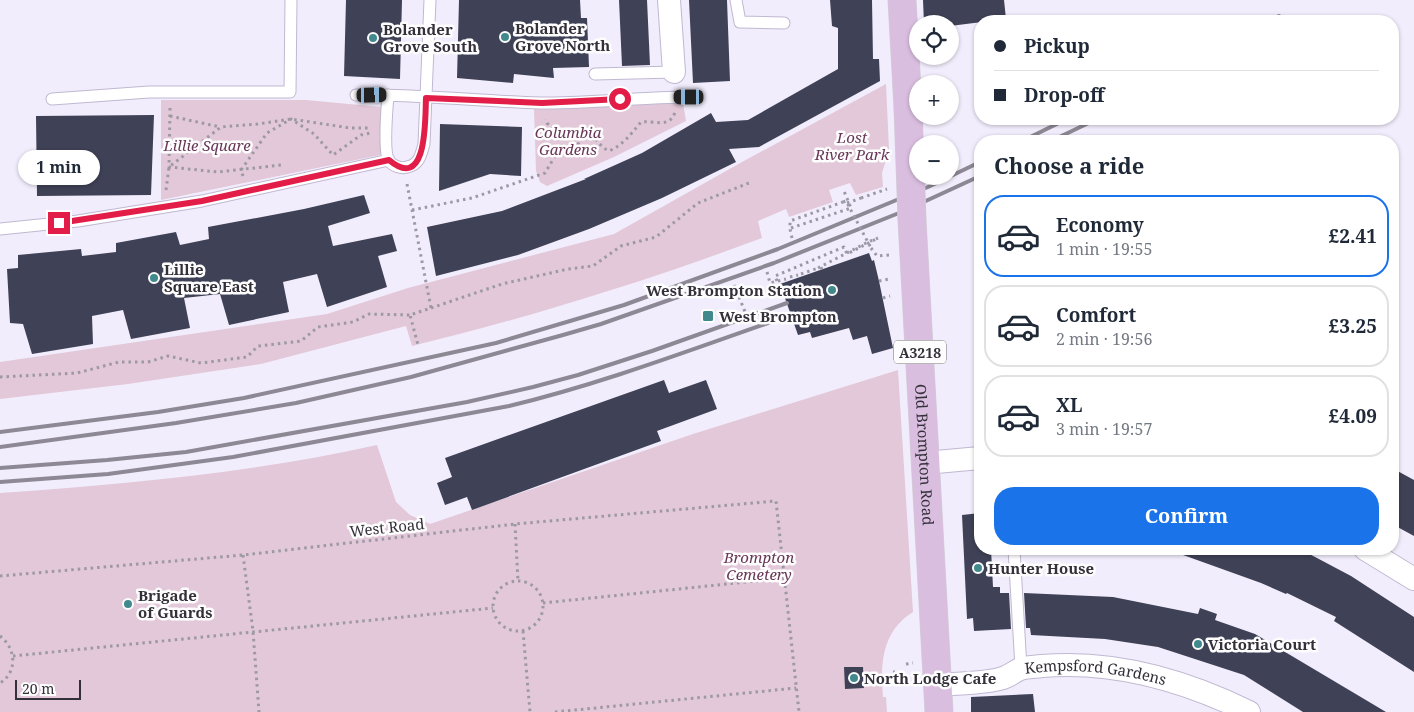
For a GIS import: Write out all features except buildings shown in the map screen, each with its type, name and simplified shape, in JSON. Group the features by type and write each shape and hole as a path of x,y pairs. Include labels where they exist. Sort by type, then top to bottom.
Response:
{"main road":[{"name":"Old Brompton Road","path":"902,0 939,712"}],"street":[{"path":"669,0 674,72"},
{"path":"925,462 974,458"},
{"path":"1375,555 1414,579"},
{"name":"Kempsford Gardens","path":"938,684 1004,678 1021,668 1076,666 1134,672 1171,681 1217,696 1249,712"}],"lane":[{"path":"52,100 149,92 290,92 291,0"},
{"path":"388,95 386,150 389,160 396,166 404,168 412,166 420,160 424,144 430,0"},
{"path":"736,0 740,22 784,23"},
{"path":"595,74 674,72"},
{"path":"356,95 542,103 683,97"},
{"path":"0,228 78,221 164,208 389,160"},
{"path":"1014,555 1021,668"}],"path":[{"path":"561,146 575,149 585,133 592,134 603,148 609,151 618,147 641,122 662,124 668,122 674,117 683,97"},
{"path":"412,210 472,198 545,173 561,146 558,136 547,123 542,103"},
{"path":"164,208 169,167 170,106"},
{"path":"170,116 221,127 291,119 350,128 387,128"},
{"path":"291,119 314,134 333,155 339,171"},
{"path":"246,192 241,170 267,133 291,119"},
{"path":"169,167 221,127"},
{"path":"324,156 333,155 361,135 387,128"},
{"path":"169,167 218,172 290,163"},
{"path":"404,168 431,308"},
{"path":"0,377 77,373 119,362 148,362 168,356 201,363 247,357 258,346 301,341 318,327 353,322 369,314 410,315 502,284 568,269 593,266 622,246 656,237 698,203 749,183"},
{"path":"792,238 790,221 884,190"},
{"path":"791,228 851,208 844,191 846,202 868,242 871,248 877,256 890,255"},
{"path":"767,272 770,283 788,278 821,268 878,238 847,254 844,247 775,276 777,281"},
{"path":"879,281 890,279"},
{"path":"734,285 746,314"},
{"path":"883,298 890,296"},
{"path":"410,315 418,345"},
{"name":"West Road","path":"0,576 242,555 515,524 776,501 784,578"},
{"path":"515,524 518,581"},
{"path":"242,555 253,631 259,712"},
{"path":"543,603 784,578 799,712"},
{"path":"518,581 526,582 537,590 543,603 543,610 536,624 523,631 514,631 506,628 495,616 493,608 494,600 503,586 510,582 518,581"},
{"path":"13,656 493,608"},
{"path":"523,631 530,712"},
{"path":"0,636 11,648 13,656 13,666 10,674 0,683"},
{"path":"555,712 796,688"}],"green space":[{"name":"Lost River Park","path":"886,84 889,150 882,173 883,187 856,195 850,183 829,190 833,202 789,217 786,209 758,221 762,238 719,254 545,310 412,346 406,326 261,364 128,384 0,399 0,362 327,314 408,288 614,234"},
{"name":"Lillie Square","path":"161,100 306,100 381,107 380,155 161,200"},
{"name":"Columbia Gardens","path":"683,103 686,121 614,157 547,186 540,182 536,171 534,109"},
{"name":"Brompton Cemetery","path":"898,370 913,612 895,629 885,649 882,685 883,697 886,697 887,712 0,712 0,493 95,486 189,476 283,463 377,445 396,502 410,515 430,524 693,434"}],"railway":[{"path":"1034,135 1055,125"},
{"path":"1064,135 1084,125"},
{"path":"0,432 158,412 244,398 496,343 624,305 778,249 928,187 974,165"},
{"path":"0,447 176,423 296,403 411,377 601,324 774,263 904,211 974,179"},
{"path":"0,468 186,452 467,402 578,375 787,303"},
{"path":"0,482 108,474 233,457 509,406 616,376 791,315"}],"place":[{"name":"Bolander Grove North","path":"505,37"},
{"name":"Bolander Grove South","path":"373,38"},
{"name":"Lillie Square East","path":"154,278"},
{"name":"West Brompton Station","path":"832,290"},
{"name":"West Brompton","path":"708,316"},
{"name":"Hunter House","path":"978,568"},
{"name":"Brigade of Guards","path":"128,604"},
{"name":"Victoria Court","path":"1198,644"},
{"name":"North Lodge Cafe","path":"854,678"}],"route":[{"path":"59,223 202,201 389,160 396,166 404,168 412,166 420,160 424,144 426,98 542,103 620,99"}]}
